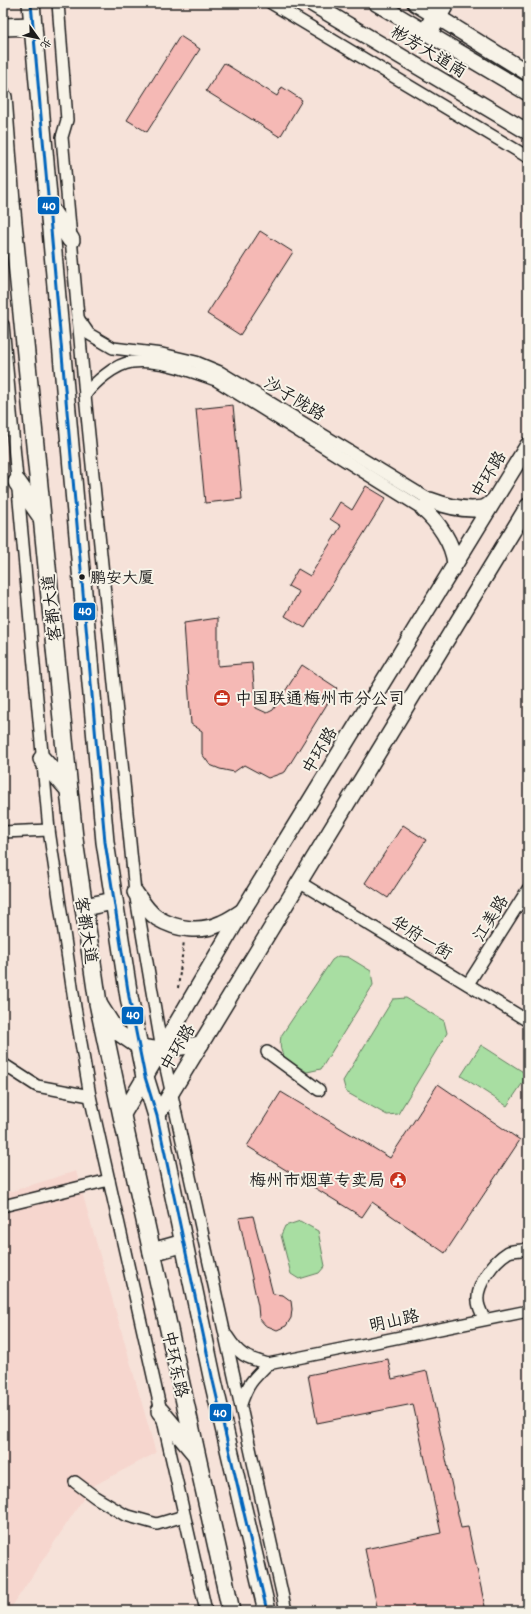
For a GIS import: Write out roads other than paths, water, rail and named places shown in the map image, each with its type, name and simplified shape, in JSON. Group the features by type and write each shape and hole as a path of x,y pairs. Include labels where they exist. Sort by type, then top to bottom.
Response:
{"highway":[{"name":"客都大道","path":"31,3 105,842 129,997 145,1077"},
{"path":"3,27 33,26"},
{"name":"客都大道","path":"3,97 11,202 75,847 98,1003 122,1116"},
{"path":"3,219 11,202"},
{"path":"49,207 71,240"},
{"path":"17,482 42,517"},
{"path":"42,759 69,790"},
{"path":"84,907 114,901"},
{"name":"中环东路","path":"145,1077 157,1116 213,1381 267,1611"},
{"name":"中环东路","path":"122,1116 231,1611"},
{"path":"152,1252 184,1243"},
{"path":"160,1411 196,1454"}],"main road":[{"name":"彬芳大道南","path":"311,3 528,132"},
{"name":"彬芳大道南","path":"376,3 528,93"},
{"path":"415,3 437,12 528,73"},
{"name":"中环路","path":"122,1116 242,912 528,444"},
{"path":"426,504 484,508 493,501"},
{"path":"426,504 454,553 455,564"},
{"name":"中环路","path":"157,1116 528,506"},
{"path":"135,892 156,917 172,925 189,930 206,928 222,923 242,912"},
{"path":"98,1003 117,1032 139,1046 162,1050 201,1044"}],"street":[{"path":"58,3 67,120 62,137 77,318 135,892 162,1050 286,1611"},
{"path":"271,3 526,156"},
{"path":"427,33 437,12 449,3"},
{"name":"沙子陇路","path":"77,318 89,334 112,348 131,357 169,356 196,362 220,372 426,504"},
{"path":"3,325 7,410 17,482 49,830 74,1000 90,1096 206,1611"},
{"path":"85,395 93,384 131,357"},
{"path":"3,832 49,830"},
{"name":"华府一街","path":"299,882 528,1021"},
{"name":"江美路","path":"468,984 528,889"},
{"path":"267,1052 319,1090"},
{"path":"3,1064 36,1086 90,1096"},
{"path":"3,1206 109,1180"},
{"path":"484,1319 478,1302 479,1289 493,1264 509,1251 522,1251 528,1248"},
{"name":"明山路","path":"268,1364 528,1311"},
{"path":"224,1333 233,1345 246,1357 268,1364 253,1379 246,1389 241,1405"},
{"path":"74,1482 125,1515 157,1524 184,1516"}],"place":[{"name":"鹏安大厦","path":"82,577"},
{"name":"中国联通梅州市分公司","path":"222,698"},
{"name":"梅州市烟草专卖局","path":"398,1180"}]}
